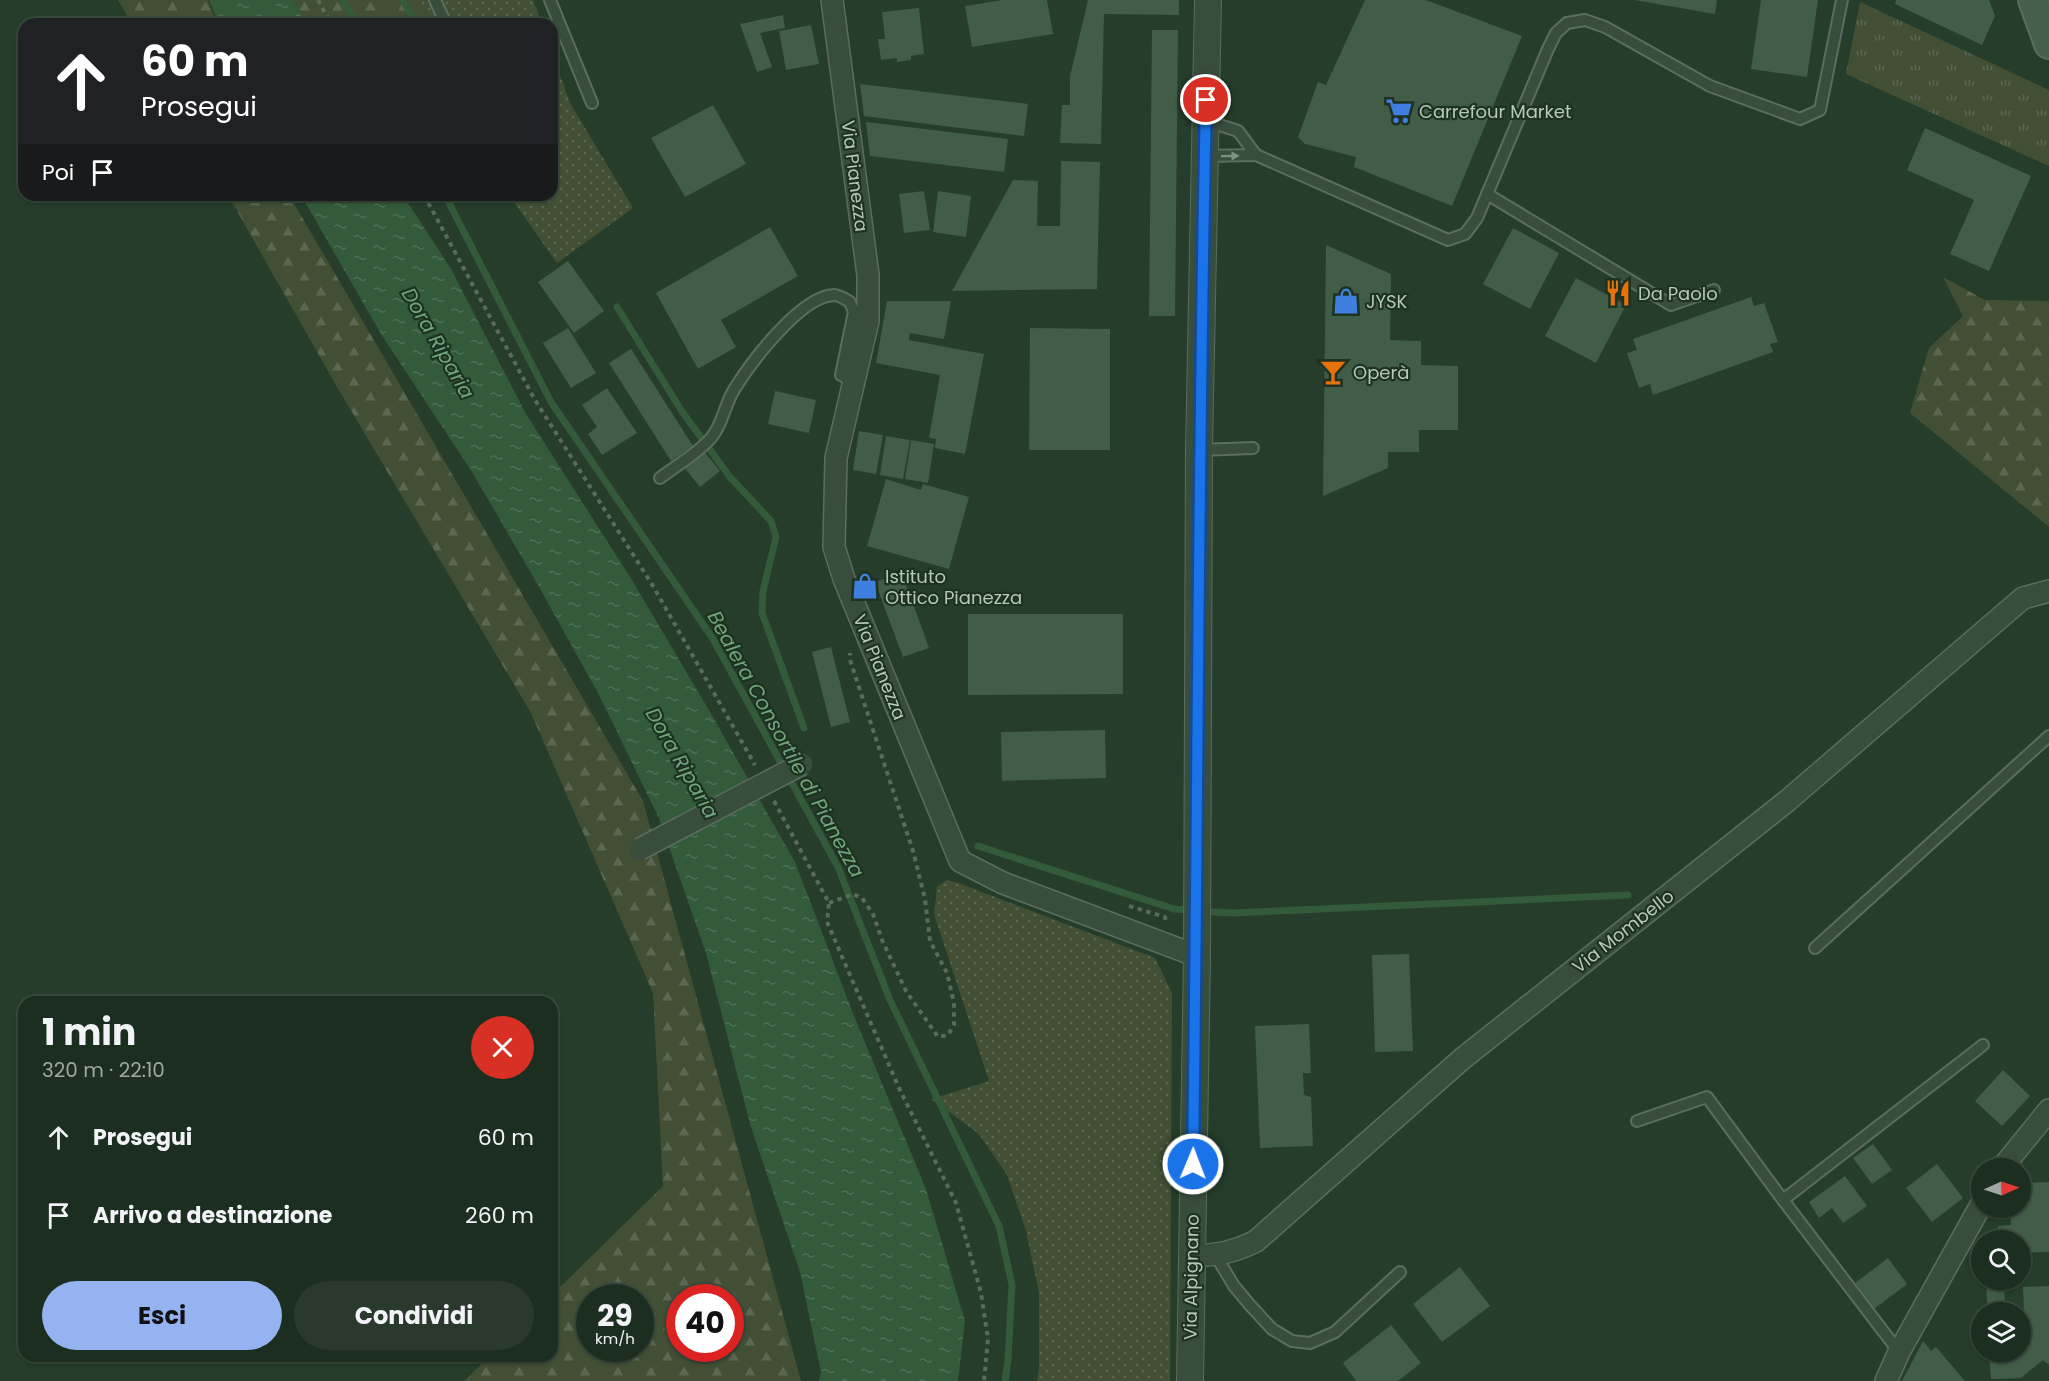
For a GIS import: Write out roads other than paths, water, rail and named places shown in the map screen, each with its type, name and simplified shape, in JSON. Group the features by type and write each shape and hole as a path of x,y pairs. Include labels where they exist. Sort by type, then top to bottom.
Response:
{"main road":[{"path":"2033,0 2049,44"}],"street":[{"name":"Via Pianezza","path":"832,0 868,275 868,321 836,458 834,547 844,579 960,861 1003,883 1197,956"},
{"name":"Via Alpignano","path":"1190,1381 1204,1256 1197,956 1199,450 1208,0"},
{"name":"Via Mombello","path":"1204,1256 1234,1252 1256,1241 1462,1059 1787,801 2023,598 2049,591"},
{"path":"640,849 802,764"},
{"path":"2010,1158 2049,1110"},
{"path":"1886,1381 1899,1352 1974,1218"}],"lane":[{"path":"435,0 443,18"},
{"path":"550,0 557,18"},
{"path":"1204,156 1256,155 1448,240 1465,234 1477,218 1548,49 1556,33 1567,23 1586,20 1605,27 1710,86 1800,119 1820,110 1842,0"},
{"path":"558,20 592,103"},
{"path":"1205,120 1238,131 1256,155"},
{"path":"1487,194 1671,305 1714,290"},
{"path":"660,478 713,436 734,389 767,343 797,313 819,297 836,294 850,302 854,312 841,375 854,383"},
{"path":"1199,450 1253,448"},
{"path":"1815,948 2049,736"},
{"path":"1783,1200 1983,1045"},
{"path":"1637,1121 1707,1097 1899,1352"},
{"path":"1204,1256 1272,1329 1292,1341 1310,1342 1335,1332 1400,1272"}],"water":[{"path":"209,0 294,0 303,18 216,18"},
{"name":"Dora Riparia","path":"304,201 407,201 451,269 526,414 632,580 795,862 854,1016 926,1189 965,1321 958,1381 819,1381 821,1372 800,1272 750,1124 706,953 658,816 599,695 538,585 472,472 381,334"}],"waterway":[{"name":"Bealera Consortile di Pianezza","path":"343,0 353,18"},
{"path":"403,0 412,18"},
{"name":"Bealera Consortile di Pianezza","path":"448,201 551,402 713,639 838,867 890,1000 999,1226 1012,1285 1005,1381"},
{"path":"617,307 683,413 730,477 771,521 776,537 763,591 762,613 804,728"},
{"path":"978,846 1174,909 1186,910"},
{"path":"1213,912 1233,913 1628,895"}],"place":[{"name":"Carrefour Market","path":"1399,111"},
{"name":"Da Paolo","path":"1618,293"},
{"name":"JYSK","path":"1346,301"},
{"name":"Operà","path":"1333,372"},
{"name":"Istituto Ottico Pianezza","path":"865,586"}]}
